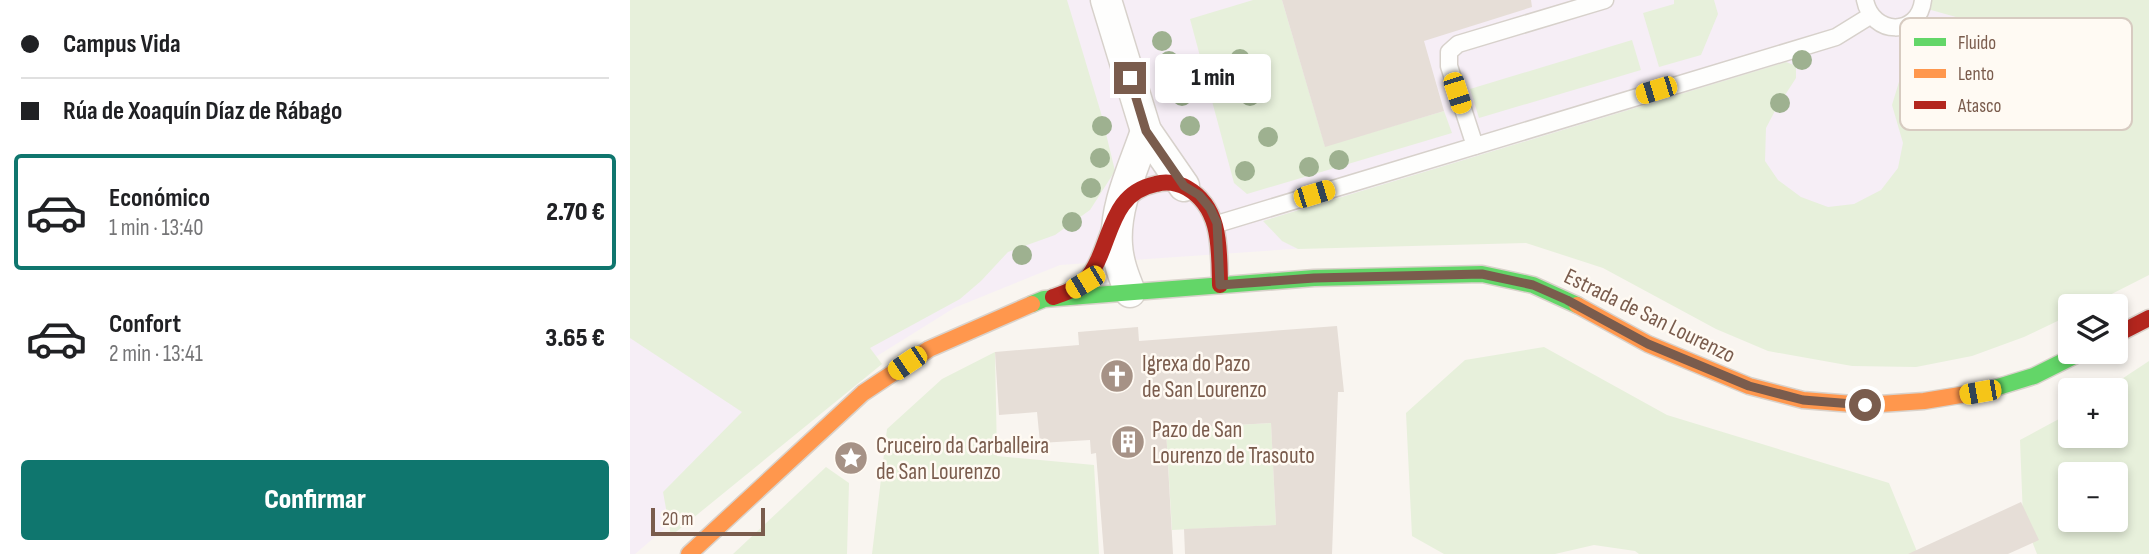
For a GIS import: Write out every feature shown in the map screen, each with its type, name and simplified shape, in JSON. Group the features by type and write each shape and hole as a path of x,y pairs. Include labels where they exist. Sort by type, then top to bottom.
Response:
{"street":[{"path":"1106,0 1146,131 1184,186"},
{"path":"1044,299 1069,292 1085,282 1097,265 1146,131"},
{"path":"1130,292 1119,262 1116,244 1121,205 1133,192 1149,184 1167,182 1184,186 1199,195 1210,208 1217,223 1220,285"},
{"name":"Estrada de San Lourenzo","path":"689,554 863,393 929,349 1044,299 1314,278 1482,274 1533,285 1567,300 1648,344 1749,386 1803,400 1853,404 1923,401 1980,392 2034,376 2058,364"},
{"path":"2128,329 2149,318"}],"lane":[{"path":"1475,146 1449,66 1449,52 1458,44 1605,0"},
{"path":"1865,0 1870,16 1883,26 1900,26"},
{"path":"1914,18 1923,0"},
{"path":"1217,223 1836,37 1870,16"}],"shaded area":[{"path":"630,0 2149,0 2149,256 1526,233 1060,265 954,308 853,371 797,415 635,554 630,554"}],"green space":[{"path":"630,0 1067,0 1101,113 1115,171 1090,210 1055,235 1008,252 960,299 870,348 882,364 671,536 663,492 742,412 630,338"},
{"path":"1253,0 1282,0 1325,146 1444,111 1452,133 1247,194 1234,183 1190,19"},
{"path":"1674,0 1714,0 1718,14 1701,55 1659,67 1643,13 1674,4"},
{"path":"1927,0 2149,0 2149,275 2112,294 2058,294 2058,321 2024,337 1972,356 1916,367 1852,366 1768,351 1716,329 1603,268 1526,243 1298,249 1282,241 1263,221 1786,62 1796,66 1796,78 1766,128 1765,161 1778,180 1801,197 1828,207 1854,204 1881,190 1898,168 1903,143 1892,105 1900,78 1900,130 2132,130 2132,18 1960,18 1924,8"},
{"path":"1632,40 1641,70 1479,118 1470,89"},
{"path":"1544,347 1667,415 1889,483 1918,554 1639,554 1635,551 1594,545 1555,554 1444,554 1412,536 1406,413 1465,360"},
{"path":"995,352 997,456 1094,465 1099,554 872,554 887,429 942,379"},
{"path":"2149,361 2149,554 2037,554 2023,518 2020,440 2058,419 2058,448 2128,448 2128,378 2123,378"},
{"path":"1271,423 1276,525 1172,530 1166,429"},
{"path":"826,467 849,483 847,554 733,554"}],"building":[{"path":"1282,0 1531,0 1532,7 1424,41 1444,111 1325,147"},
{"name":"Pazo de San Lourenzo de Trasouto","path":"1337,326 1344,392 1338,392 1332,554 1185,554 1184,529 1276,525 1271,423 1166,429 1173,554 1104,554 1096,453 1091,454 1090,440 1040,443 1037,412 999,415 995,352 1079,345 1078,332 1138,327 1139,341"},
{"path":"2021,502 2039,540 2008,554 1908,554"}],"traffic: fast":[{"path":"1032,304 1044,299 1314,278 1482,274 1533,285 1577,305"},
{"path":"1985,391 2034,376 2058,364"}],"traffic: slow":[{"path":"689,554 863,393 929,349 1032,304"},
{"path":"1577,305 1648,344 1749,386 1803,400 1865,405 1924,401 1985,391"}],"traffic: jam":[{"path":"1053,297 1086,280 1095,267 1112,223 1128,199 1140,190 1164,183 1187,188 1207,207 1216,231 1220,285"},
{"path":"2128,329 2149,318"}],"place":[{"name":"Igrexa do Pazo de San Lourenzo","path":"1117,376"},
{"name":"Pazo de San Lourenzo de Trasouto","path":"1128,442"},
{"name":"Cruceiro da Carballeira de San Lourenzo","path":"851,458"}],"route":[{"path":"1130,78 1146,131 1184,186 1199,195 1210,208 1217,223 1220,285 1314,278 1482,274 1533,285 1567,300 1648,344 1749,386 1803,400 1865,405"}]}
